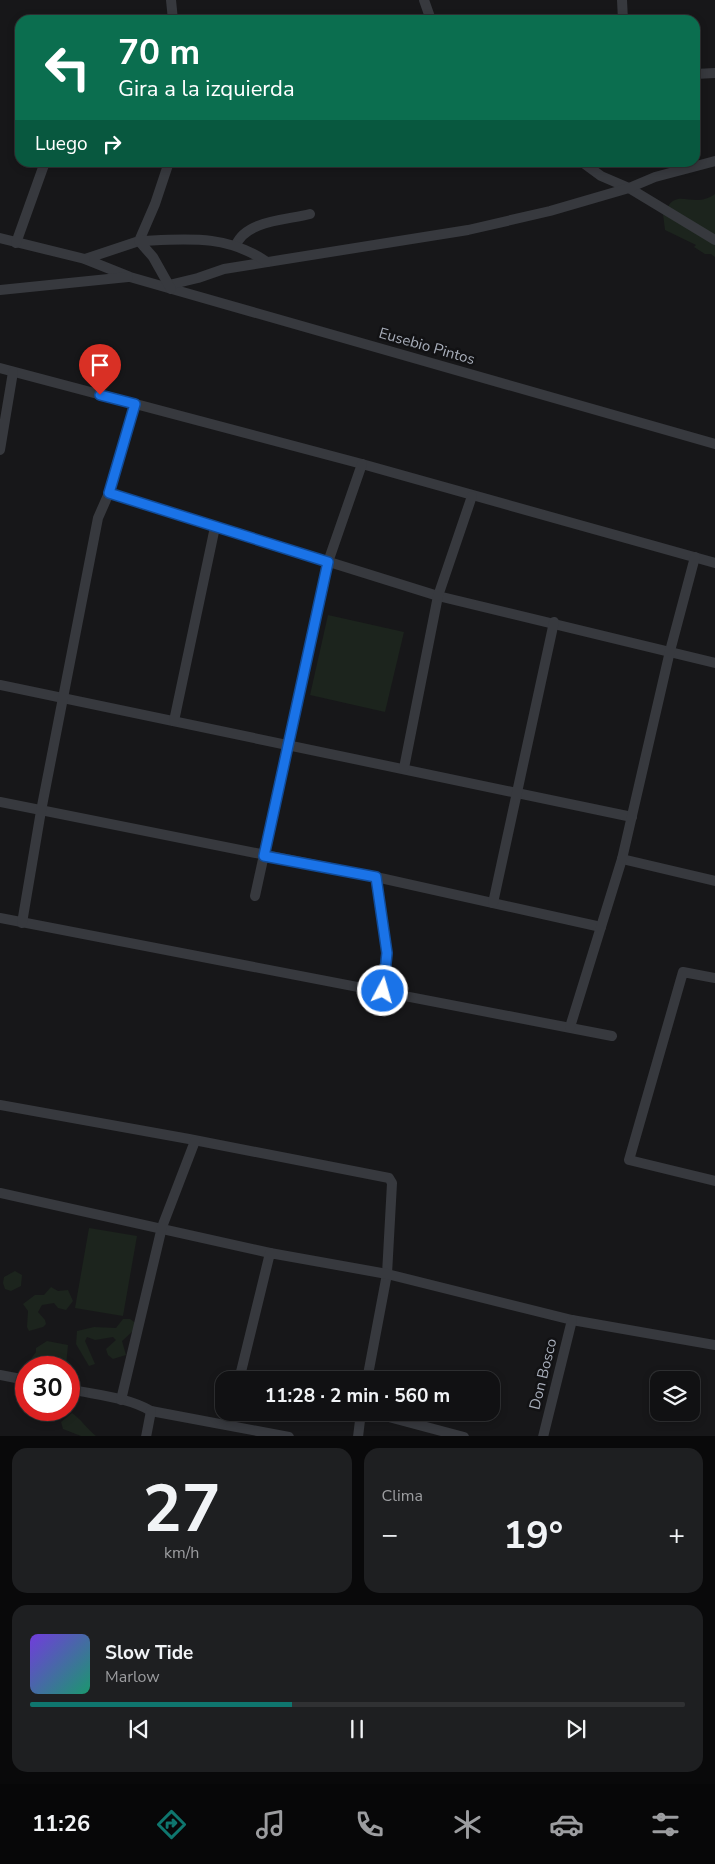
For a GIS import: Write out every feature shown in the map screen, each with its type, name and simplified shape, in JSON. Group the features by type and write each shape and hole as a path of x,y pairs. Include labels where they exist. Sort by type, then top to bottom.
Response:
{"street":[{"path":"171,0 172,15"},
{"path":"424,0 429,15"},
{"path":"622,0 623,15"},
{"path":"700,74 715,73"},
{"path":"700,165 715,161"},
{"path":"16,243 43,167"},
{"path":"139,241 155,204 167,167"},
{"path":"589,167 601,176 629,188 715,240"},
{"path":"139,241 153,257 170,287 224,269 468,230 550,211 629,188 654,177 692,167"},
{"path":"236,245 239,237 263,224 310,214"},
{"path":"0,238 85,259 139,241 199,240 236,245 267,262"},
{"name":"Eusebio Pintos","path":"85,259 130,277 715,444"},
{"path":"0,290 130,277"},
{"path":"0,368 362,464 715,563"},
{"path":"0,450 12,372"},
{"path":"22,923 41,810 98,518 109,493 135,404"},
{"path":"255,896 328,562 362,464"},
{"path":"109,493 438,596 554,622 715,663"},
{"path":"404,768 438,596 472,496"},
{"path":"174,721 215,527"},
{"path":"570,1026 622,859 670,651 695,557"},
{"path":"493,903 554,622"},
{"path":"0,685 63,700 404,768 632,817"},
{"path":"0,802 376,877 601,927"},
{"path":"622,859 715,881"},
{"path":"376,877 387,953 383,991"},
{"path":"0,918 570,1026 612,1036"},
{"path":"715,978 683,972 629,1160 715,1181"},
{"path":"0,1105 389,1178 392,1183 387,1274 369,1371"},
{"path":"121,1400 162,1227 195,1141"},
{"path":"0,1193 162,1227 270,1253 387,1274 572,1320 715,1345"},
{"path":"241,1371 270,1253"},
{"name":"Don Bosco","path":"544,1436 572,1320"},
{"path":"0,1375 15,1378"},
{"path":"80,1391 121,1400 151,1411 289,1436"},
{"path":"146,1436 151,1411"},
{"path":"358,1436 360,1421"},
{"path":"405,1421 464,1436"}],"shaded area":[{"path":"715,194 715,257 711,254 705,254 694,247 696,245 665,230 663,214 671,202 677,199 702,200"},
{"path":"328,615 404,632 385,712 310,695"},
{"path":"89,1228 137,1236 123,1316 75,1308"},
{"path":"15,1271 22,1275 21,1286 11,1291 5,1289 4,1277"},
{"path":"51,1287 58,1291 68,1290 73,1301 66,1310 58,1308 54,1303 42,1305 38,1312 46,1324 43,1327 29,1331 27,1327 28,1311 23,1304 35,1295 44,1295"},
{"path":"123,1319 130,1319 137,1324 134,1330 122,1341 126,1355 113,1359 108,1355 106,1349 116,1340 113,1337 95,1340 87,1337 85,1341 95,1364 89,1366 76,1344 77,1331 94,1327 116,1328"},
{"path":"47,1341 68,1345 67,1356 33,1356 36,1348"},
{"path":"80,1420 96,1436 81,1436 63,1429 61,1422"}],"route":[{"path":"100,395 135,404 109,493 328,562 264,856 376,877 387,953 383,991"}]}
